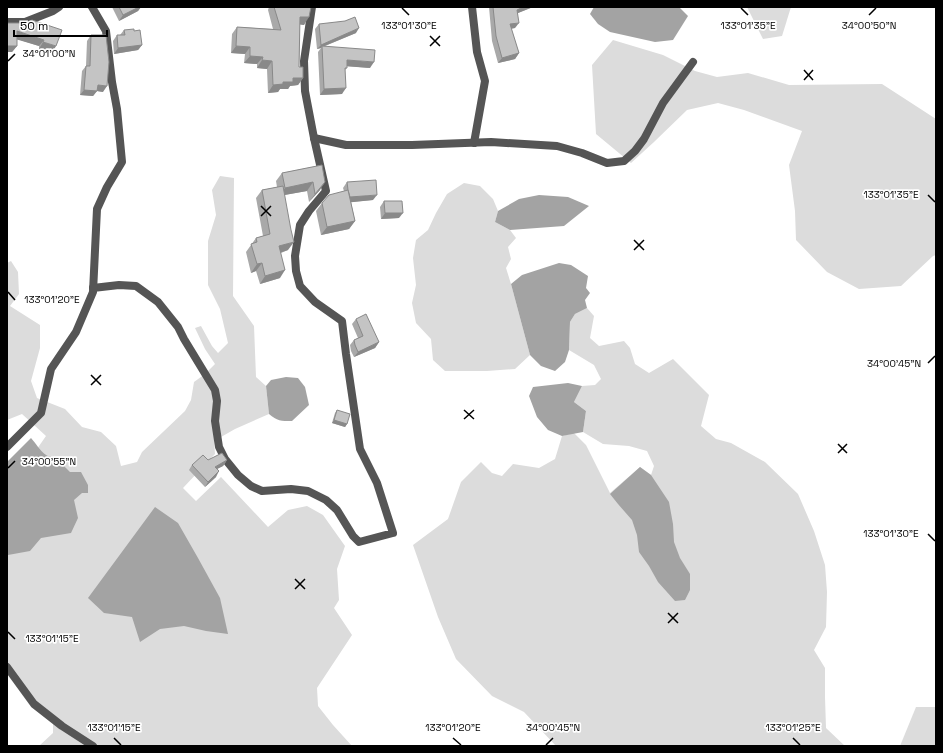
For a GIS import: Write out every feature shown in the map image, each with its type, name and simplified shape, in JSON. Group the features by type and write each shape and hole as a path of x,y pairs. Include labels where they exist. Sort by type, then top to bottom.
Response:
{"street":[{"path":"7,22 24,22 53,11 59,7"},
{"path":"7,447 41,413 51,369 76,332 93,292 97,209 122,162 118,109 112,82 106,31 92,7"},
{"path":"93,288 119,284 136,286 158,302 178,327 215,390 217,401 215,421 219,447 225,459 238,475 251,486 262,491 291,489 308,492 326,500 337,510 353,536 359,542 393,533 377,483 360,449 342,321 315,302 300,286 296,271 295,256 300,225 309,211 326,191 304,90 304,61 312,7"},
{"path":"472,7 477,52 485,81 474,142"},
{"path":"314,138 346,145 412,145 491,142 557,146 582,153 607,163 624,161 635,151 644,139 663,103 694,62"},
{"path":"7,667 34,704 62,726 94,746"}],"shaded area":[{"path":"594,7 679,7 688,16 673,40 655,42 610,32 598,24 590,14"},
{"path":"747,7 791,7 782,36 763,39"},
{"path":"613,40 663,55 695,71 717,77 748,73 789,85 882,84 936,119 936,255 933,256 901,286 859,289 827,272 796,240 795,211 789,165 802,131 744,110 718,103 687,110 631,163 596,134 592,65"},
{"path":"220,176 234,178 233,296 254,326 256,377 266,386 269,414 235,429 214,441 215,454 183,488 196,501 221,477 268,527 288,510 307,506 323,515 345,546 337,569 339,600 334,608 352,635 317,688 318,706 352,746 39,746 53,733 53,723 31,707 7,674 7,492 46,436 22,414 7,420 7,263 11,261 18,272 19,294 10,306 40,325 40,348 31,381 37,398 65,409 82,427 101,432 116,446 121,466 137,462 142,452 185,411 191,400 194,382 215,364 205,349 195,328 201,326 212,346 218,353 228,343 220,309 208,285 208,241 216,215 212,190"},
{"path":"464,183 480,186 493,199 498,211 495,222 510,230 516,238 508,247 511,259 506,268 530,355 515,369 445,371 433,360 431,339 416,323 412,303 416,285 413,258 416,240 428,230 447,194"},
{"path":"539,195 568,197 589,206 564,226 510,230 495,222 498,211 519,199"},
{"path":"559,263 571,265 588,276 586,288 590,293 585,300 587,308 575,314 570,322 569,350 565,362 555,371 541,366 530,355 511,284 522,275"},
{"path":"587,308 594,316 590,338 599,346 624,341 630,348 635,364 649,373 673,359 709,395 701,426 716,439 731,443 765,462 798,494 814,531 825,565 827,592 826,627 814,650 825,668 826,728 845,746 556,746 524,712 492,696 456,659 438,617 413,545 448,519 461,482 481,462 492,473 502,476 513,464 539,468 555,459 562,436 574,433 586,445 610,493 640,467 651,475 654,466 647,451 629,446 603,444 583,432 586,411 574,402 582,386 595,385 601,379 594,365 569,350 570,322 575,314"},
{"path":"286,377 298,378 305,387 309,405 292,421 279,420 269,414 266,386 271,380"},
{"path":"568,383 582,386 574,402 586,411 583,432 562,436 548,430 537,417 529,396 533,387"},
{"path":"31,438 44,454 57,458 64,457 64,466 70,472 81,472 88,485 88,493 82,493 74,500 78,518 71,533 41,538 30,551 8,555 7,462"},
{"path":"640,467 651,475 669,502 673,524 674,542 680,558 690,574 690,590 685,600 675,601 658,582 639,552 637,535 632,520 610,494"},
{"path":"155,507 178,523 220,598 228,634 184,626 160,629 140,642 132,617 104,613 88,598"},
{"path":"916,707 936,707 936,746 900,746"}],"building":[{"path":"119,7 139,7 123,15"},
{"path":"274,7 311,7 309,17 300,17 299,67 303,67 303,78 293,78 293,82 283,82 283,84 273,85 272,61 262,60 263,57 250,56 250,47 236,46 237,27 281,30"},
{"path":"493,7 523,7 517,10 519,23 510,24 519,53 502,58 496,36"},
{"path":"355,17 359,28 321,45 319,24 345,21"},
{"path":"32,20 62,30 56,46 43,42 44,40 17,31 17,46 7,46 7,23 30,23"},
{"path":"134,29 134,31 140,30 142,45 118,48 117,35 125,35 124,30"},
{"path":"91,35 106,35 109,62 107,86 98,85 97,91 84,90 86,66 90,66"},
{"path":"322,46 375,50 374,62 347,60 347,68 345,68 346,88 324,89"},
{"path":"322,165 325,182 315,194 313,182 285,188 282,173"},
{"path":"376,180 377,195 350,197 347,182"},
{"path":"283,186 294,242 279,246 285,270 265,276 262,263 257,264 251,244 257,242 256,238 270,234 262,190"},
{"path":"348,190 355,221 327,227 322,203 329,195"},
{"path":"384,201 402,201 403,213 385,213"},
{"path":"366,314 379,342 358,352 354,340 363,336 356,319"},
{"path":"337,410 350,414 347,424 334,420"},
{"path":"222,453 227,460 215,467 219,471 208,482 192,465 203,455 208,460"}]}
